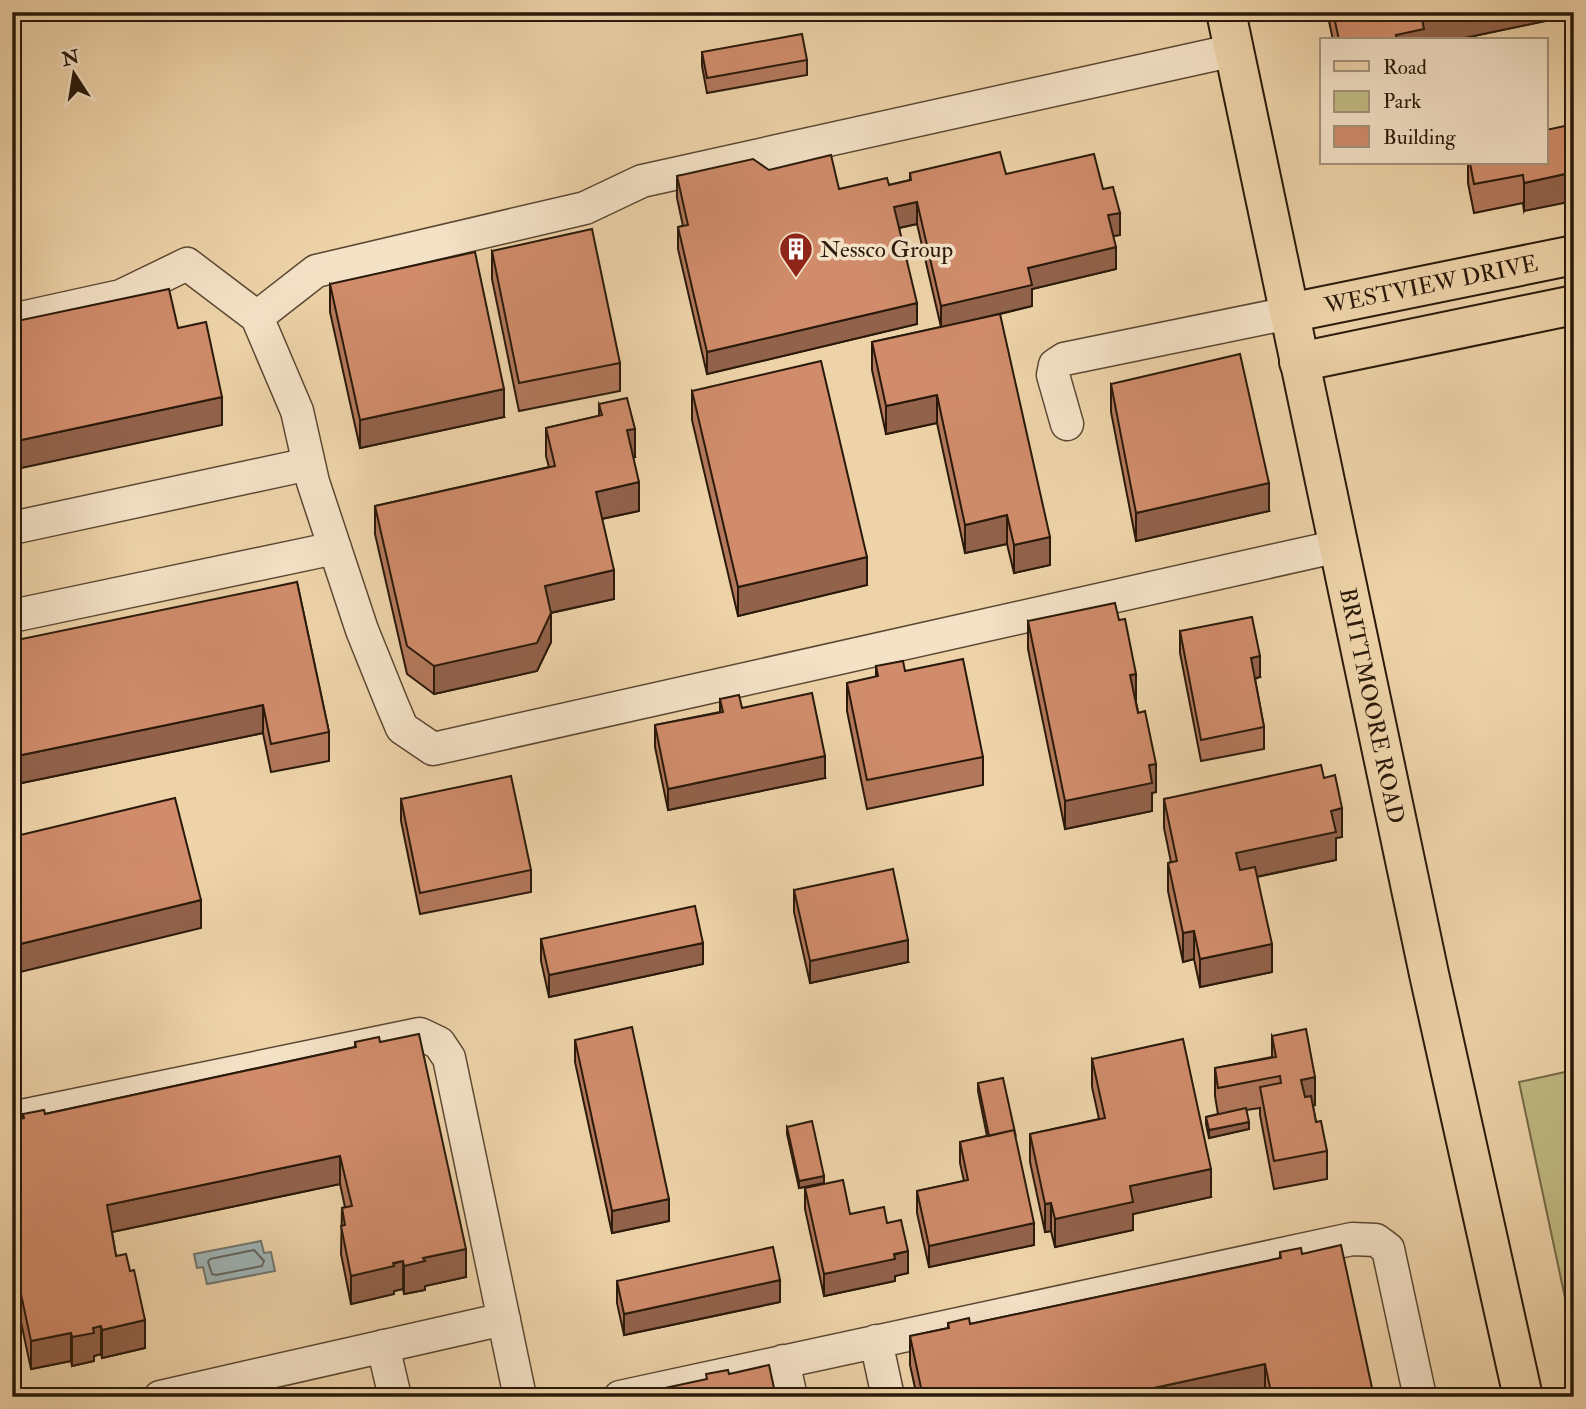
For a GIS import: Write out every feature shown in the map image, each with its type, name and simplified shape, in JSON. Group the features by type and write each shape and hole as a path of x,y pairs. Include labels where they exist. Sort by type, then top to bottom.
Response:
{"main road":[{"name":"BRITTMOORE ROAD","path":"1227,12 1429,974 1522,1397"},
{"name":"WESTVIEW DRIVE","path":"1289,313 1574,255"},
{"path":"1299,362 1574,304"}],"lane":[{"path":"257,317 316,271 585,208 642,181 1235,50"},
{"path":"12,320 121,296 187,264 257,317 298,411 313,482 362,630 402,728 433,749 1339,546"},
{"path":"1067,424 1053,375 1055,365 1064,359 1289,313"},
{"path":"12,528 309,464"},
{"path":"12,616 335,548"},
{"path":"12,1118 420,1034 439,1042 449,1058 520,1397"},
{"path":"620,1397 1352,1238 1376,1240 1388,1249 1420,1397"},
{"path":"160,1397 504,1319"},
{"path":"876,1341 888,1397"},
{"path":"383,1346 395,1397"},
{"path":"783,1362 791,1397"}],"green space":[{"path":"1574,1070 1574,1340 1519,1082"}],"water":[{"path":"261,1241 264,1253 271,1252 275,1271 207,1284 203,1267 197,1268 194,1254"}],"building":[{"path":"1333,12 1454,12 1422,19 1424,29 1396,35 1397,38 1339,38"},
{"path":"802,34 807,60 707,78 702,52"},
{"path":"1574,124 1574,172 1524,183 1523,175 1474,184 1470,164 1548,164 1548,130"},
{"name":"Nessco Group","path":"1000,152 1006,174 1094,154 1103,189 1113,187 1120,213 1108,215 1116,247 1028,268 1032,285 941,306 917,202 894,207 917,303 707,352 678,227 688,225 677,176 753,159 769,170 831,155 839,189 887,178 889,185 911,180 910,173"},
{"path":"592,229 620,363 519,383 492,251"},
{"path":"475,252 504,389 360,420 330,284"},
{"path":"169,289 178,328 206,322 222,397 12,442 12,322"},
{"path":"1000,314 1050,537 1014,545 1007,515 965,525 937,395 886,406 872,342"},
{"path":"1240,354 1269,483 1136,513 1111,384"},
{"path":"821,361 867,557 738,587 692,391"},
{"path":"627,398 635,429 627,430 639,482 596,492 614,570 545,586 551,613 537,643 434,666 407,646 375,506 555,466 546,428 602,415 599,404"},
{"path":"297,582 329,732 271,744 263,705 12,757 12,641"},
{"path":"1115,603 1119,620 1125,619 1136,674 1130,675 1138,713 1145,711 1156,764 1149,765 1152,783 1065,801 1028,621"},
{"path":"1252,617 1260,656 1251,658 1264,727 1201,740 1180,631"},
{"path":"963,659 983,757 867,780 847,683 878,676 876,666 903,661 905,671"},
{"path":"812,693 825,756 668,789 655,725 723,712 720,699 739,695 742,708"},
{"path":"1321,765 1324,778 1335,775 1342,808 1331,811 1336,832 1236,853 1240,870 1255,867 1272,944 1200,959 1194,931 1183,933 1168,863 1177,861 1164,799"},
{"path":"511,776 531,870 420,893 401,799"},
{"path":"175,798 201,900 12,946 12,837"},
{"path":"893,869 908,940 810,961 794,890"},
{"path":"695,906 703,943 549,975 541,939"},
{"path":"632,1027 669,1199 612,1211 575,1040"},
{"path":"1306,1029 1315,1077 1301,1080 1305,1097 1311,1096 1316,1122 1321,1121 1327,1151 1274,1161 1260,1087 1281,1083 1280,1076 1218,1088 1215,1068 1276,1057 1272,1036"},
{"path":"419,1034 466,1249 423,1258 425,1261 404,1266 403,1261 393,1263 394,1266 351,1276 341,1226 345,1225 342,1208 352,1206 340,1156 107,1205 116,1256 126,1254 130,1271 134,1270 145,1320 102,1330 101,1326 93,1328 94,1333 72,1337 71,1333 31,1341 12,1252 12,1121 24,1118 23,1114 44,1110 45,1114 356,1047 355,1042 379,1037 380,1042"},
{"path":"1183,1039 1211,1169 1130,1186 1133,1202 1055,1219 1051,1203 1045,1204 1030,1134 1105,1118 1092,1059"},
{"path":"1003,1078 1016,1137 1014,1130 989,1136 978,1083"},
{"path":"1246,1108 1249,1122 1209,1130 1206,1117"},
{"path":"812,1121 824,1176 799,1181 787,1127"},
{"path":"1014,1130 1034,1223 929,1246 917,1191 968,1180 960,1142"},
{"path":"843,1180 850,1214 884,1207 887,1223 901,1220 908,1251 894,1254 895,1259 824,1274 805,1188"},
{"path":"1341,1245 1374,1397 1272,1397 1265,1364 1112,1397 923,1397 910,1336 949,1328 948,1323 969,1318 970,1324 1281,1258 1280,1252 1301,1248 1302,1254"},
{"path":"773,1247 780,1280 624,1314 617,1281"},
{"path":"769,1365 776,1397 623,1397 707,1379 706,1374 728,1370 729,1374"}],"place":[{"name":"Nessco Group","path":"796,279"}]}
